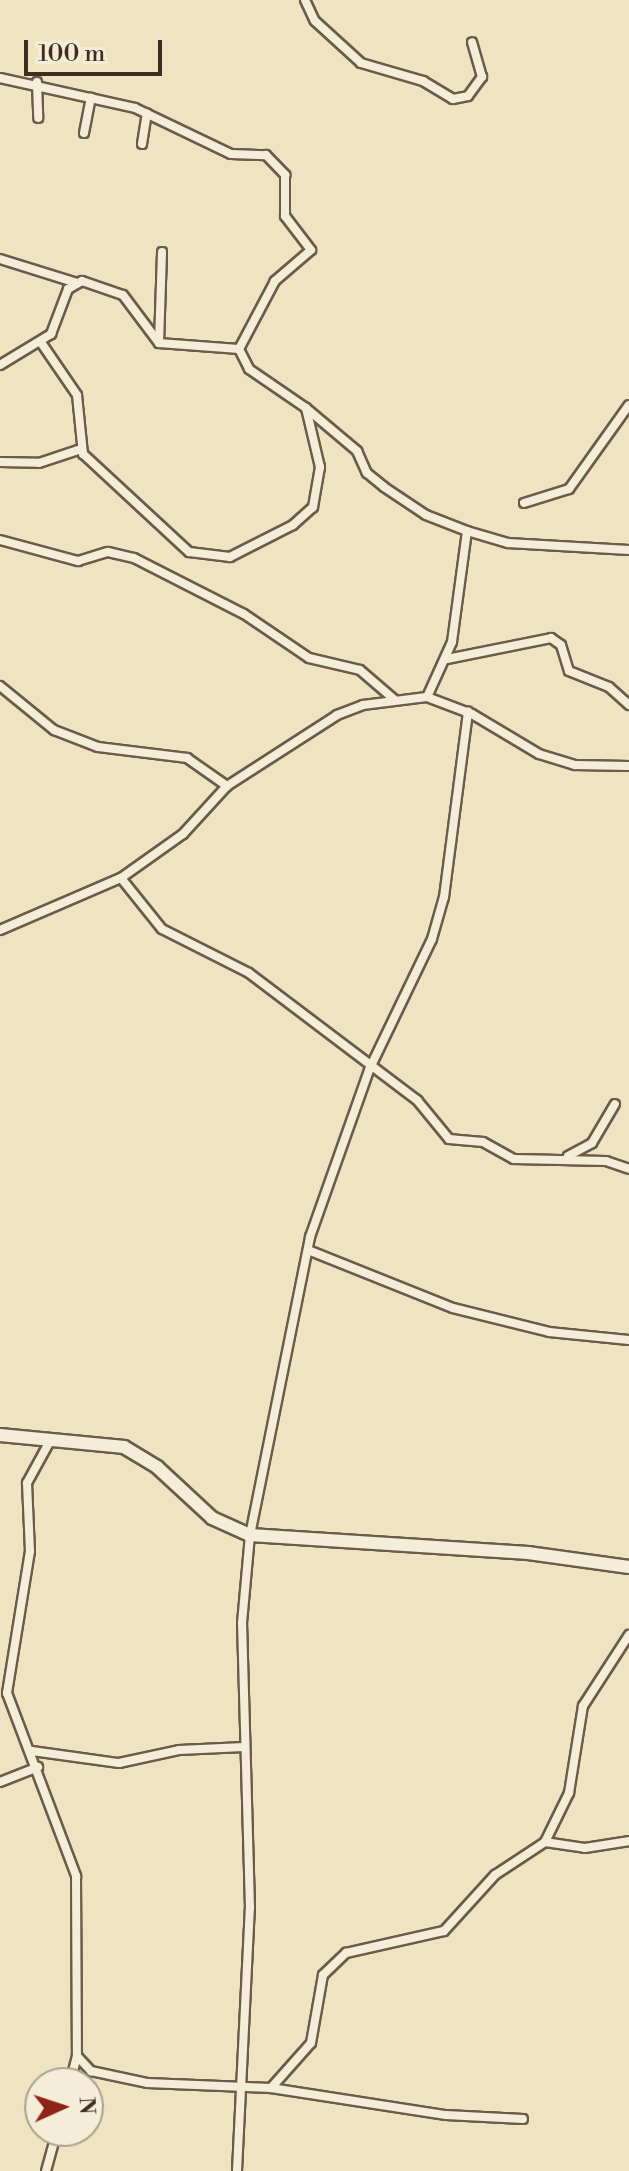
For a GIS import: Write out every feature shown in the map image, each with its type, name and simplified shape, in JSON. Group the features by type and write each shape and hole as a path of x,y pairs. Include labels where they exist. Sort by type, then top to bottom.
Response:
{"main road":[{"path":"0,1435 124,1447 157,1467 212,1518 250,1535 528,1553 629,1567"}],"street":[{"path":"305,0 315,21 361,63 423,81 449,98 468,96 482,77 472,42"},
{"path":"0,78 37,82 147,113 230,154 266,155 288,181 285,216 311,250 275,281 239,349"},
{"path":"37,82 38,118"},
{"path":"84,133 91,98"},
{"path":"142,144 147,113"},
{"path":"159,343 162,252"},
{"path":"0,259 123,295 159,343 239,349"},
{"path":"0,365 54,330 68,289 77,283"},
{"path":"40,341 77,395 81,449 189,552 230,557 293,525 313,507 320,467 306,408"},
{"path":"239,349 249,369 306,408 357,451 367,473 426,515 508,543 629,550"},
{"path":"524,503 569,489 629,405"},
{"path":"0,462 39,463 81,449"},
{"path":"427,697 447,659 468,559 467,531"},
{"path":"0,540 78,561 119,552 244,614 309,658 360,670 395,700"},
{"path":"447,659 551,638 561,645 569,671 609,687 629,705"},
{"path":"0,686 54,730 98,747 187,758 227,786"},
{"path":"0,930 121,878 183,834 227,786 337,715 395,700 427,697 468,712 539,754 575,765 629,766"},
{"path":"237,2171 237,2091 250,1908 242,1623 250,1535 308,1250 369,1070 438,921 468,712"},
{"path":"121,878 162,929 249,973 369,1070 417,1100 449,1139 483,1142 514,1159 564,1158 629,1169"},
{"path":"564,1158 592,1143 615,1104"},
{"path":"308,1250 453,1308 549,1332 629,1340"},
{"path":"50,1441 27,1483 30,1551 7,1684 76,1876 77,2056 74,2067"},
{"path":"271,2088 311,2043 323,1975 346,1953 444,1931 495,1875 545,1842 569,1793 583,1706 629,1635"},
{"path":"32,1751 119,1763 179,1750 244,1747"},
{"path":"0,1782 38,1767"},
{"path":"545,1842 585,1848 629,1841"},
{"path":"77,2056 98,2074 237,2091 271,2088 446,2115 523,2119"},
{"path":"46,2171 53,2147"}]}
